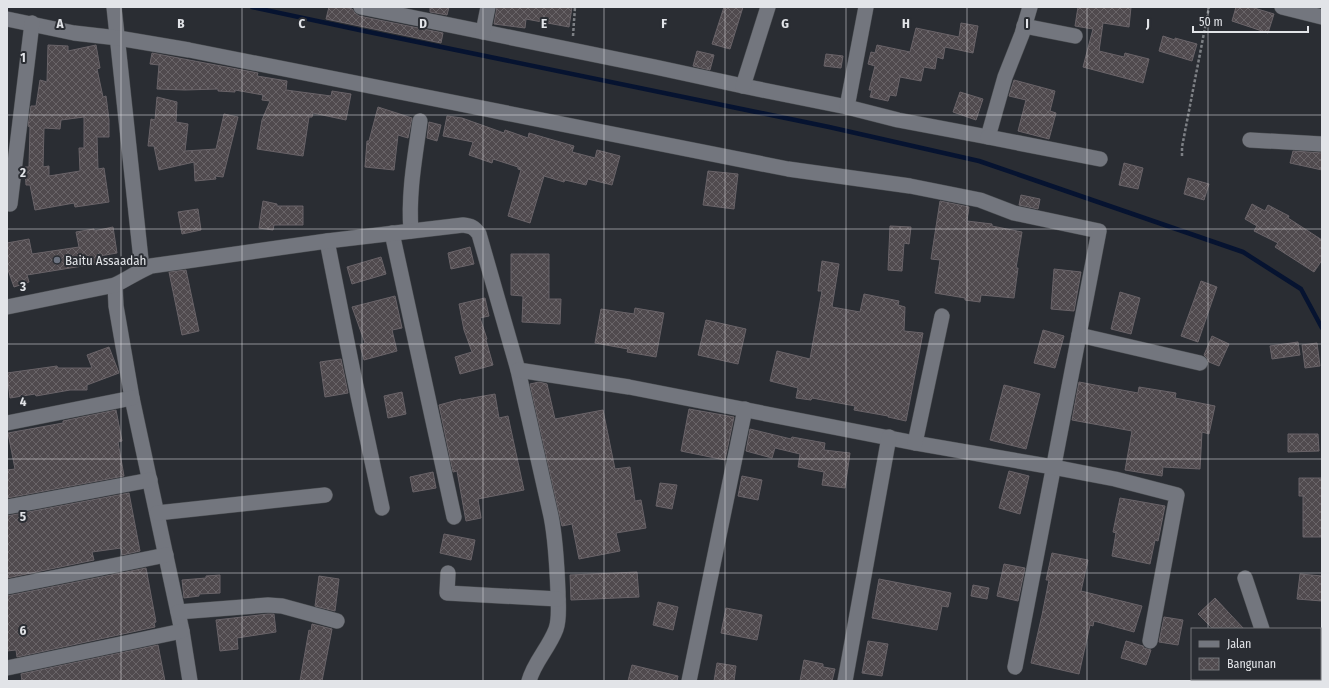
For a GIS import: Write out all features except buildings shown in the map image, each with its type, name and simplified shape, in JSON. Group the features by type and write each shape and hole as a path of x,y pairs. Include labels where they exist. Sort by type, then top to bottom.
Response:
{"street":[{"path":"114,7 142,269"},
{"path":"361,7 405,12 484,32 847,107 898,120 1100,159"},
{"path":"484,32 488,7"},
{"path":"743,86 768,7"},
{"path":"847,107 866,7"},
{"path":"988,137 1005,77 1030,7"},
{"path":"1282,7 1322,17"},
{"path":"7,18 74,34 117,33 189,50 788,169 910,186 980,200 1014,213 1100,232 1015,667"},
{"path":"10,204 32,23"},
{"path":"1024,26 1075,36"},
{"path":"411,231 410,214 412,184 420,121"},
{"path":"1250,140 1322,144"},
{"path":"7,307 115,285 142,269 151,266 327,241 463,225 471,226 479,234 518,370 553,528 557,556 558,624 534,667 529,681"},
{"path":"392,233 454,517"},
{"path":"327,241 382,508"},
{"path":"115,285 116,306 132,398 182,631 190,681"},
{"path":"916,443 942,316"},
{"path":"1079,335 1200,363"},
{"path":"518,370 630,387 916,443 1053,467 1116,479 1177,495 1150,641"},
{"path":"7,423 132,398"},
{"path":"689,681 745,409"},
{"path":"845,681 889,437"},
{"path":"7,507 150,480"},
{"path":"157,513 324,495"},
{"path":"7,587 166,555"},
{"path":"448,573 447,593 558,599"},
{"path":"1245,578 1262,628"},
{"path":"178,612 268,605 282,606 337,621"},
{"path":"7,668 182,631"}],"path":[{"path":"571,50 575,7"},
{"path":"1182,156 1182,147 1209,7"}],"waterway":[{"path":"252,7 829,127 979,161 1243,252 1301,289 1322,328"}],"place":[{"name":"Baitu Assaadah","path":"57,260"}]}
